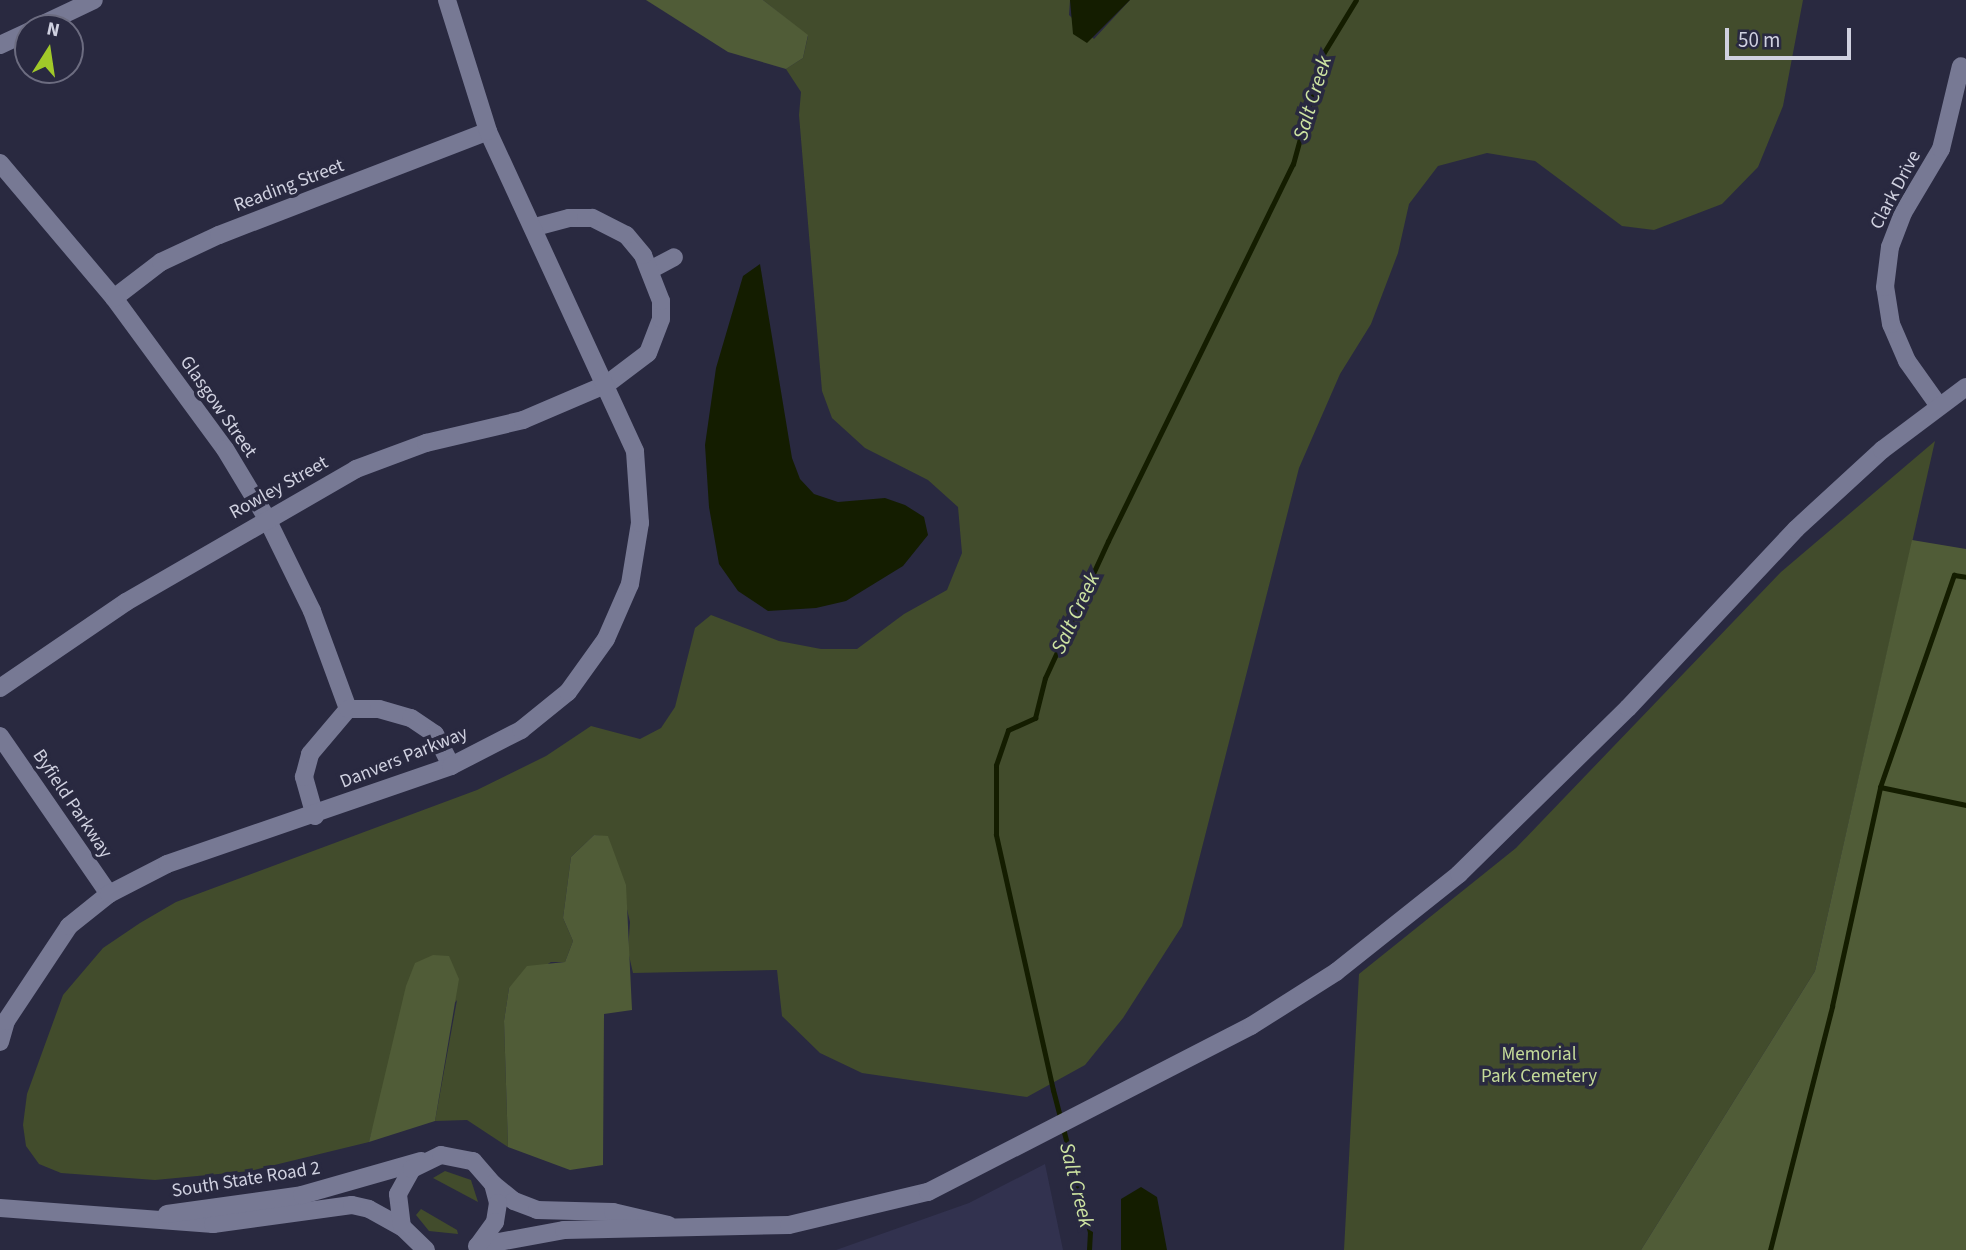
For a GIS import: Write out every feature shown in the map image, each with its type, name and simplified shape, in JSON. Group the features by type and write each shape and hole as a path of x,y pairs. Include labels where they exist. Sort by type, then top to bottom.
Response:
{"street":[{"path":"64,14 94,0"},
{"name":"Danvers Parkway","path":"0,1042 6,1021 69,926 109,894 167,864 315,816 451,766 521,730 568,692 606,639 630,584 640,523 635,451 536,227 488,131 447,0"},
{"name":"Clark Drive","path":"1939,406 1908,361 1891,324 1885,287 1890,247 1903,213 1941,149 1961,66"},
{"name":"Reading Street","path":"114,298 161,262 219,235 488,131"},
{"name":"Glasgow Street","path":"1,165 114,298 225,449 266,517 312,611 348,709"},
{"path":"536,227 569,218 600,221 626,235 650,270 661,301 657,335 648,353 607,384"},
{"path":"650,270 674,257"},
{"name":"Rowley Street","path":"0,688 127,602 266,517 356,469 426,443 523,420 607,384"},
{"path":"471,1249 536,1232 789,1225 854,1213 928,1192 1108,1103 1299,997 1418,910 1514,824 1796,528 1882,450 1966,387"},
{"path":"315,816 303,777 310,754 348,709 379,709 411,718 435,734 451,766"},
{"name":"Byfield Parkway","path":"0,736 109,894"},
{"name":"South State Road 2","path":"115,1219 277,1200 441,1155 465,1157 480,1166 494,1184"},
{"path":"415,1242 398,1194 406,1176 421,1161"},
{"path":"494,1184 514,1200 537,1210 613,1212 675,1227"},
{"path":"471,1249 495,1222 498,1203 494,1184"},
{"name":"South State Road 2","path":"0,1208 115,1219 238,1223 352,1205 369,1209 415,1242"}],"shaded area":[{"path":"646,0 763,0 808,35 803,58 786,69 728,52"},
{"path":"1070,0 1130,0 1087,43 1073,34"},
{"path":"760,264 792,458 800,479 814,494 838,502 885,498 905,505 924,517 928,535 903,566 846,601 816,608 768,611 738,591 719,564 709,507 705,445 716,368 743,276"},
{"path":"1912,540 1966,549 1966,1250 1641,1250 1815,971"},
{"path":"594,835 608,836 626,885 632,1010 604,1014 603,1165 570,1170 508,1147 504,1021 509,988 527,966 565,962 573,941 563,918 571,857"},
{"path":"433,955 449,956 459,979 435,1121 369,1142 406,986 415,963"},
{"path":"1045,1164 1063,1250 836,1250 969,1203"},
{"path":"1141,1187 1157,1197 1167,1250 1121,1250 1121,1199"}],"green space":[{"path":"763,0 1070,0 1069,15 1094,39 1130,0 1803,0 1783,106 1758,167 1722,204 1654,230 1622,226 1535,161 1487,153 1438,166 1409,204 1398,253 1371,324 1340,374 1299,468 1182,926 1123,1018 1085,1065 1027,1097 862,1073 820,1053 782,1016 777,970 633,973 628,951 630,922 615,858 608,837 594,835 571,857 563,918 573,941 565,962 551,962 509,988 504,1021 508,1147 467,1120 435,1121 457,1000 383,1090 369,1142 250,1171 155,1180 61,1173 39,1164 26,1146 23,1125 27,1094 63,995 103,948 140,923 176,902 477,790 546,756 591,726 640,739 661,728 675,707 695,628 711,615 779,641 821,649 857,649 904,614 947,590 962,553 958,507 928,480 865,448 832,418 822,391 799,115 801,92 786,69 803,58 808,36"},
{"name":"Memorial Park Cemetery","path":"1935,441 1815,971 1641,1250 1344,1250 1359,974 1516,848 1781,572"},
{"path":"445,1171 471,1180 478,1202 433,1178"},
{"path":"421,1209 457,1230 458,1234 429,1231 416,1215"}],"waterway":[{"name":"Salt Creek","path":"1089,1250 1090,1232 1053,1090 996,834 996,765 1008,730 1035,718 1045,678 1108,541 1293,164 1323,54 1356,0"},
{"path":"1770,1250 1832,1006 1880,787 1954,575 1966,577"},
{"path":"1880,787 1966,805"}]}
